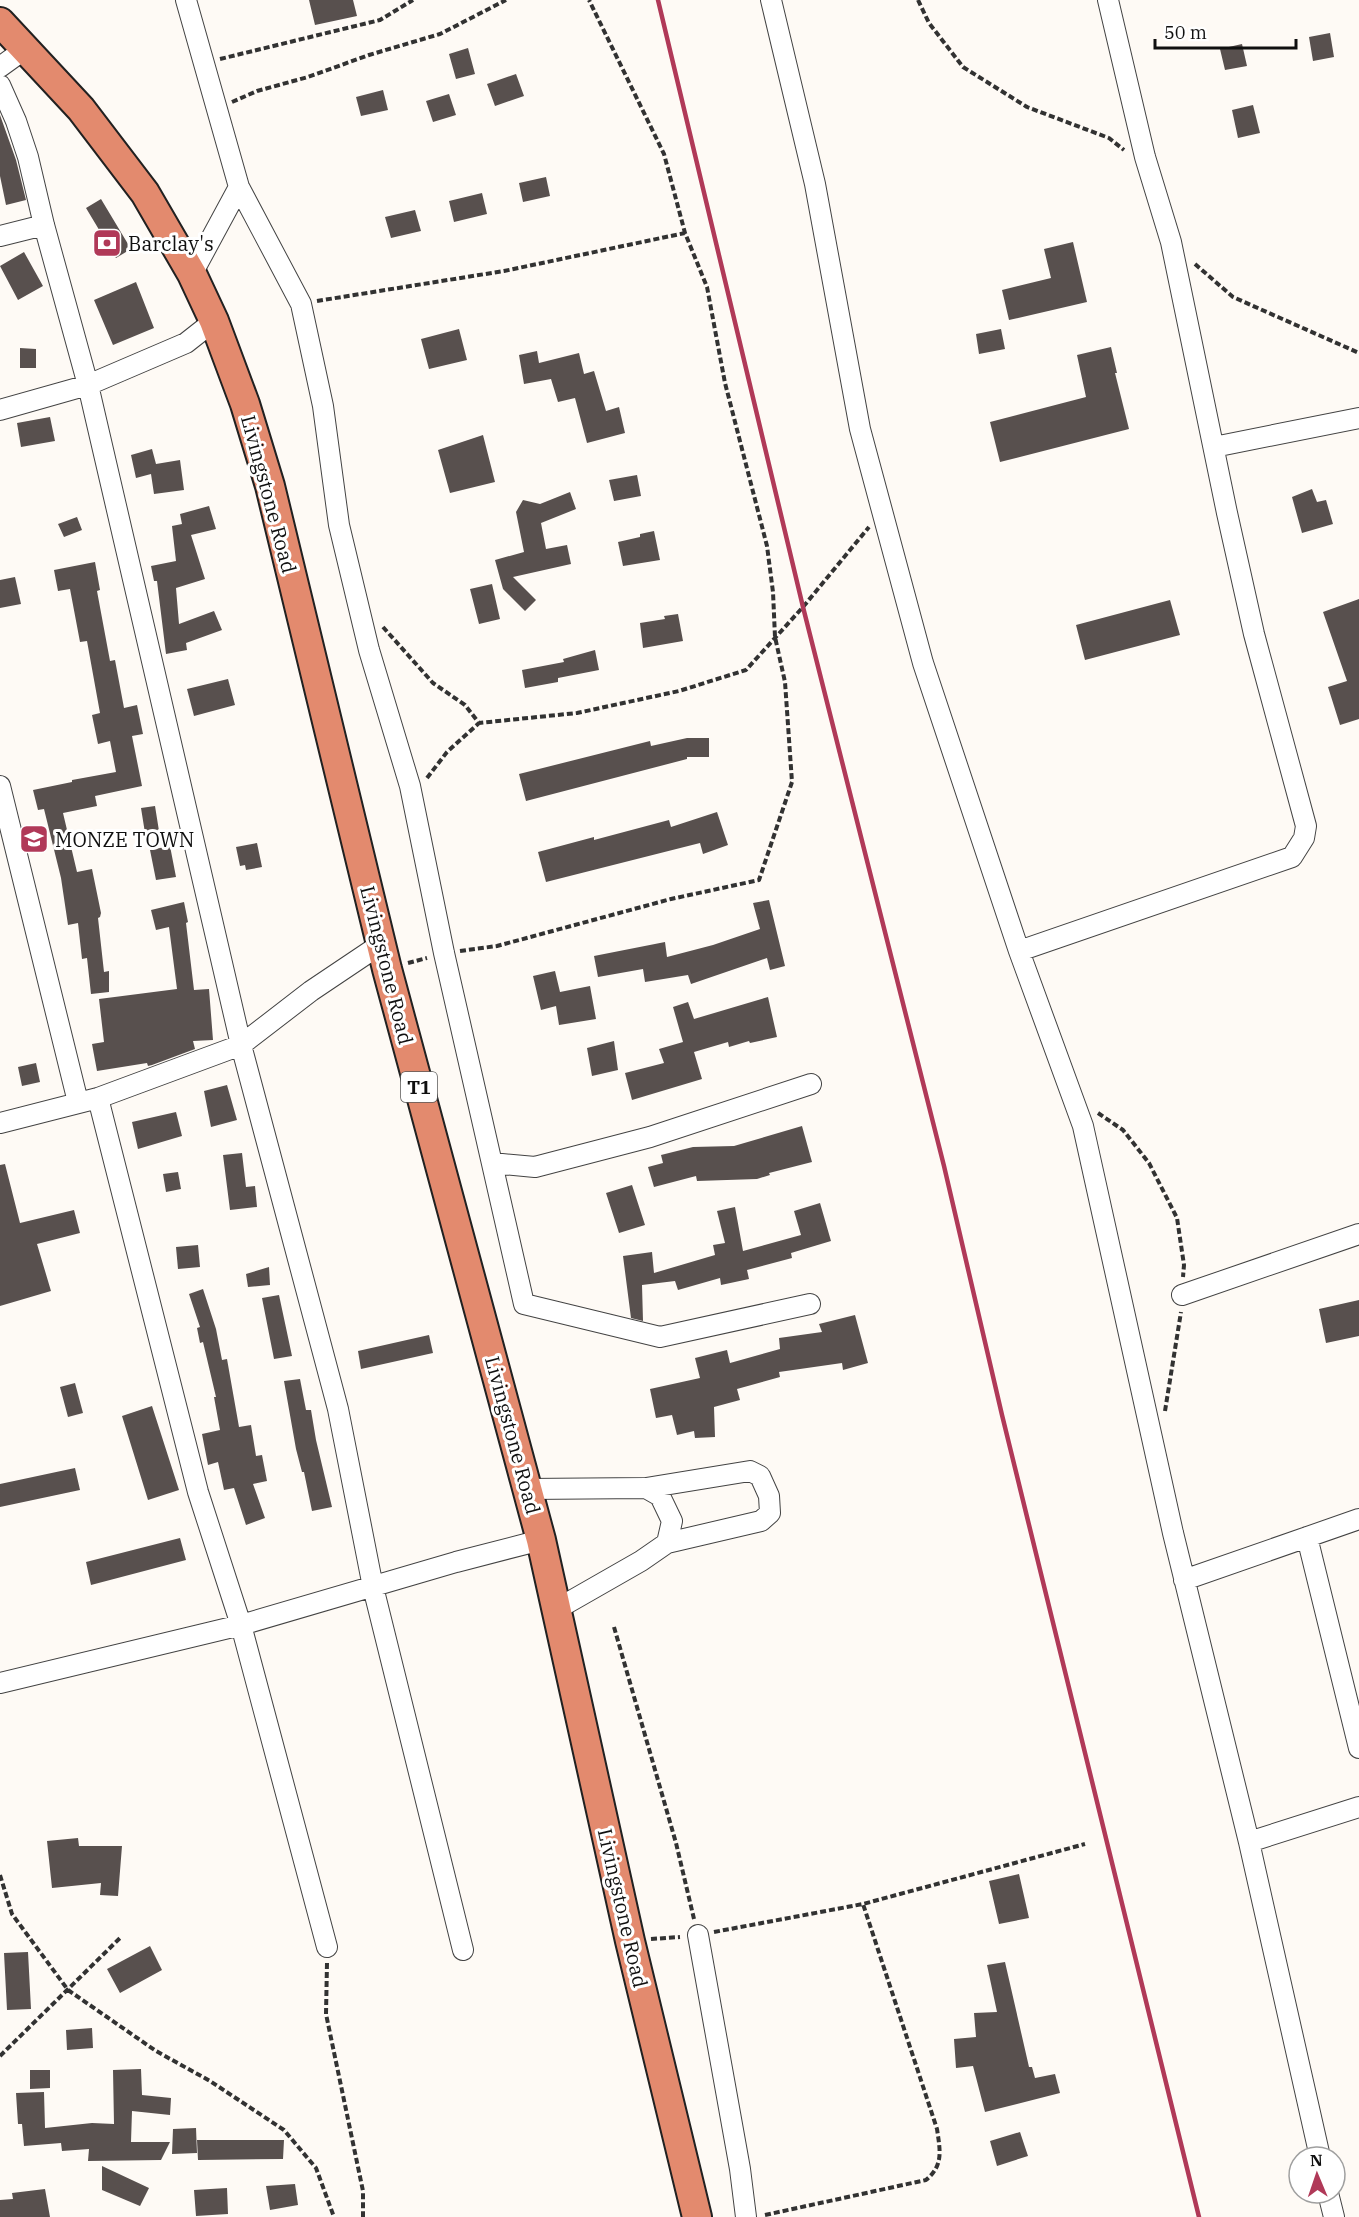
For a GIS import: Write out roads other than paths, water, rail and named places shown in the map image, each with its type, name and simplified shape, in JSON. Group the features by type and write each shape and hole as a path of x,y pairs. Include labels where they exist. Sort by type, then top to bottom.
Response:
{"highway":[{"name":"Livingstone Road","path":"0,22 81,109 145,193 192,274 214,321 245,404 270,486 384,956 541,1540 630,1941 697,2217"}],"street":[{"path":"186,0 239,187 301,304 323,406 339,525 377,678 410,786 444,953 524,1304 660,1337 810,1304"},
{"path":"771,0 815,184 860,429 923,663 1019,951 1083,1126 1184,1580 1249,1842 1317,2145"},
{"path":"1019,951 1292,857 1304,838 1305,826 1254,634 1171,242 1145,157 1108,0"},
{"path":"0,67 25,49"},
{"path":"0,85 28,157 44,225 88,385 241,1046 338,1409 373,1587 464,1950"},
{"path":"192,274 239,187"},
{"path":"0,236 44,225"},
{"path":"0,410 88,385 186,343 214,321"},
{"path":"1214,447 1359,418"},
{"path":"0,786 78,1102"},
{"path":"0,1123 98,1098 241,1046 326,980 384,956"},
{"path":"492,1163 535,1167 650,1137 811,1084"},
{"path":"98,1098 198,1492 242,1625 327,1947"},
{"path":"1182,1295 1359,1234"},
{"path":"527,1489 646,1488 750,1471 760,1476 769,1496 770,1513 761,1521 668,1543 557,1610"},
{"path":"646,1488 660,1496 672,1521 668,1543"},
{"path":"1184,1580 1359,1519"},
{"path":"1307,1538 1359,1748"},
{"path":"0,1683 242,1625 456,1562 541,1540"},
{"path":"1249,1842 1359,1807"},
{"path":"698,1935 738,2158 746,2217"}],"railway":[{"path":"658,0 803,607 944,1166 1002,1415 1199,2217"}],"place":[{"name":"Barclay's","path":"107,243"},
{"name":"MONZE TOWN","path":"34,839"}]}
